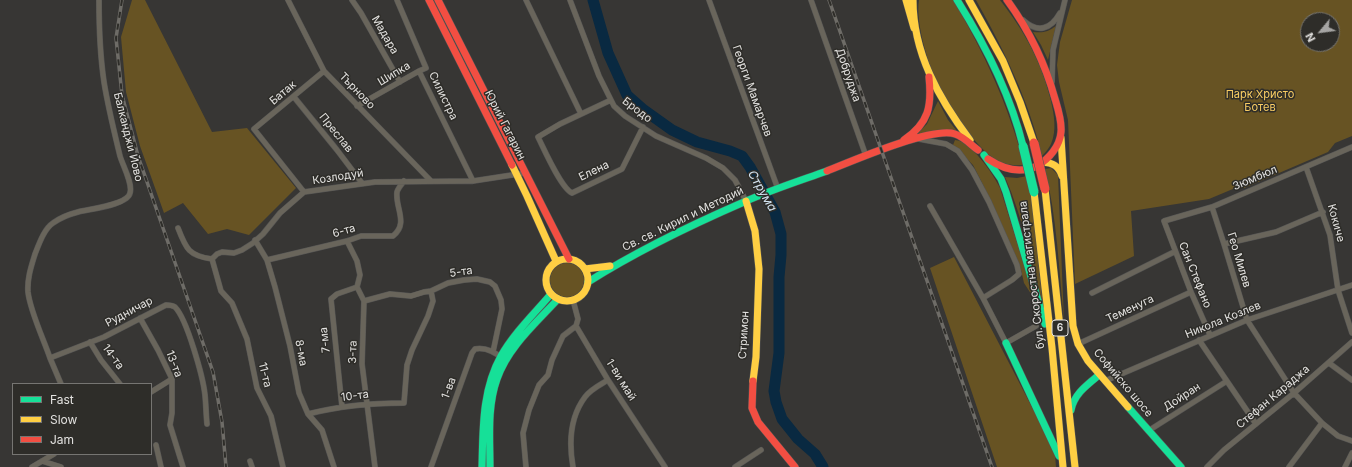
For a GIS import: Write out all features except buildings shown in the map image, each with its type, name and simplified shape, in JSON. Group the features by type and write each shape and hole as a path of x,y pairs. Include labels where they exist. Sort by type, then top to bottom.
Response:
{"main road":[{"name":"Юрий Гагарин","path":"428,0 568,259"},
{"name":"Юрий Гагарин","path":"438,0 521,173 556,261"},
{"path":"906,0 927,67 940,97 959,127 1000,179 1006,192 1052,348"},
{"path":"913,0 912,10 914,28"},
{"name":"бул. Скоростна магистрала","path":"957,0 994,66 1011,106 1023,146 1034,192 1052,348 1063,467"},
{"name":"бул. Скоростна магистрала","path":"969,0 1003,61 1020,102 1034,144 1045,189 1075,467"},
{"name":"Софийско шосе","path":"1006,0 1018,14 1043,60 1052,85 1058,112 1061,132 1073,326 1078,344 1084,356 1102,378 1181,467"},
{"name":"Св. св. Кирил и Методий","path":"897,144 916,132 922,125 930,108 931,90 927,67"},
{"path":"981,153 1002,168 1013,170 1034,167 1042,162 1054,150 1061,132"},
{"name":"Св. св. Кирил и Методий","path":"588,282 615,265 703,220 748,200 897,144 945,133 955,134 964,139 981,153"},
{"name":"Софийско шосе","path":"1042,162 1054,164 1058,167 1064,181"},
{"name":"Стримон","path":"748,200 755,231 759,270 756,357 752,387 752,408 758,422 795,467"},
{"path":"568,259 579,263 585,269 588,282 582,295 572,300 565,301 554,297 547,288 546,277 548,269 556,261 568,259"},
{"name":"Св. св. Кирил и Методий","path":"585,269 615,265"},
{"path":"482,467 483,434 489,386 500,357 529,331 554,297"},
{"path":"1006,343 1054,443 1063,467"},
{"path":"490,467 490,429 500,357"},
{"path":"1071,434 1072,408 1074,400 1079,393 1102,378"}],"street":[{"name":"Балканджи Йово","path":"50,358 28,294 28,279 31,264 41,240 52,223 76,212 108,206 125,200 130,194 131,187 121,158 110,115 104,80 99,0"},
{"name":"Търново","path":"288,0 324,71 431,181"},
{"name":"Мадара","path":"352,0 400,82"},
{"name":"Силистра","path":"397,0 426,68 419,71 473,181"},
{"path":"526,0 581,114 611,100"},
{"name":"Бродо","path":"570,0 599,76 614,106 625,116 656,136 701,156 723,168 735,180 742,192"},
{"name":"Георги Мамарчев","path":"709,0 774,190"},
{"name":"Добруджа","path":"811,0 866,156"},
{"path":"1052,85 1053,50 1065,0"},
{"path":"1018,14 1030,26 1044,28 1054,22 1062,8"},
{"name":"Батак","path":"304,192 254,129 324,71"},
{"name":"Шипка","path":"357,106 419,71"},
{"name":"Преслав","path":"294,97 362,183"},
{"name":"Елена","path":"581,114 538,137 562,184 572,194 622,169 643,127"},
{"path":"917,139 946,144 958,151 968,163 989,202 1018,266 1019,274 1012,280 982,298"},
{"name":"Зюмбюл","path":"1164,221 1212,207 1352,147"},
{"name":"Кокиче","path":"1306,167 1330,235 1338,290 1352,333"},
{"name":"Козлодуй","path":"212,259 217,254 222,252 234,253 242,250 263,234 280,213 304,192 362,183 404,181 473,181 521,173"},
{"name":"6-та","path":"267,260 347,241 361,236 393,236 399,231 401,222 397,191 404,181"},
{"name":"Стримон","path":"742,192 748,200"},
{"path":"930,206 1006,343 1036,326"},
{"name":"Гео Милев","path":"1212,207 1247,320 1294,393 1322,423 1338,436 1352,441"},
{"path":"1224,244 1276,232 1323,212"},
{"name":"Сан Стефано","path":"1164,221 1174,252 1210,335"},
{"path":"178,228 186,248 192,253 204,258 212,259"},
{"name":"8-ма","path":"255,240 267,260 290,346 299,393 308,414 322,430 334,467"},
{"name":"3-та","path":"347,241 357,261 360,275 357,287 364,302 362,364 375,467"},
{"path":"1092,293 1174,252"},
{"name":"11-та","path":"212,259 220,291 232,303 247,339 257,388 271,416 283,467"},
{"name":"5-та","path":"364,302 390,294 411,296 431,291 448,283 464,280 484,280 490,282 495,286 501,300 500,357"},
{"name":"Никола Козлев","path":"1102,378 1247,320 1352,285"},
{"name":"7-ма","path":"342,407 331,298 337,294 357,287"},
{"name":"10-та","path":"308,414 326,409 367,404 404,403 407,365 433,301 431,291"},
{"name":"Теменуга","path":"1078,344 1191,292"},
{"name":"1-ви май","path":"572,300 578,319 576,326 608,380 665,467"},
{"name":"Рудничар","path":"50,358 104,337 166,305 174,307 181,317 193,346 202,377 207,424"},
{"name":"13-та","path":"140,318 172,379 172,413 170,426 183,467"},
{"path":"526,467 523,433 529,410 539,385 548,375 552,360 563,336 576,326"},
{"path":"1200,340 1256,424"},
{"name":"14-та","path":"90,342 101,360 119,383"},
{"name":"Стефан Караджа","path":"1207,467 1224,450 1294,393 1352,342"},
{"name":"1-ва","path":"431,467 472,353 475,349 483,348 500,357"},
{"path":"50,358 62,383"},
{"path":"1329,363 1352,380"},
{"path":"152,391 172,379"},
{"path":"573,467 571,456 571,432 580,406 585,396 608,380"},
{"name":"Дойран","path":"1148,431 1226,380"},
{"path":"1289,467 1322,423"},
{"path":"156,446 161,467"},
{"path":"735,467 761,450"},
{"path":"1345,467 1352,453"},
{"path":"32,467 52,455"},
{"path":"42,461 61,467"},
{"path":"250,461 252,467"}],"green space":[{"path":"132,0 145,0 212,132 247,128 296,188 249,235 227,229 208,234 183,203 164,213 140,146 126,92 121,37"},
{"path":"919,0 953,0 975,39 994,80 1011,122 1024,165 1007,164 992,157 970,135 950,106 940,89 927,58 919,21"},
{"path":"976,0 1000,0 1024,35 1037,60 1047,86 1054,122 1053,139 1042,156 1030,115 1015,76"},
{"name":"Парк Христо Ботев","path":"1072,0 1352,0 1352,136 1335,143 1328,152 1244,188 1240,186 1209,199 1131,211 1134,256 1075,284 1068,120 1059,82 1057,65 1060,42"},
{"path":"1056,26 1048,60 1033,32 1045,32"},
{"path":"938,101 948,120 957,131 939,130 921,135 919,132 927,124"},
{"path":"955,140 968,146 981,159 993,175 1000,188 1035,300 1024,283 1021,270 973,165 953,145"},
{"path":"1051,168 1058,175 1064,321 1055,225 1045,169"},
{"path":"1027,176 1031,193 1043,305 1022,224 1005,177 1017,178"},
{"path":"954,257 1049,440 1055,455 1056,467 997,467 930,268"},
{"path":"564,263 570,263 579,268 583,274 583,286 579,292 570,297 564,297 555,292 550,283 550,277 555,268"}],"waterway":[{"name":"Струма","path":"593,0 608,53 627,95 644,110 672,130 697,142 730,151 742,156 750,167 775,212 781,234 779,277 779,353 774,391 776,402 782,419 798,439 815,454 823,467"}],"railway":[{"path":"122,0 116,38 122,95 138,156 213,372 222,422 226,467"},
{"path":"829,0 992,467"}],"traffic: fast":[{"path":"957,0 978,35 996,70 1018,126 1023,146"},
{"path":"1023,146 1034,192"},
{"path":"984,155 1001,179 1006,192 1045,324"},
{"path":"588,282 645,249 704,220 764,194 827,171"},
{"path":"482,467 485,410 490,382 495,369 512,339 551,294"},
{"path":"490,467 490,412 497,379 502,367 515,346 558,299"},
{"path":"1006,343 1059,456"},
{"path":"1071,410 1078,395 1099,375"},
{"path":"1128,407 1181,467"}],"traffic: slow":[{"path":"906,0 914,28"},
{"path":"913,0 914,20 923,57 938,92 970,140"},
{"path":"969,0 1003,61 1020,102 1034,143"},
{"path":"1061,138 1073,326 1078,344 1088,361 1128,407"},
{"path":"1043,162 1050,163 1055,166 1062,176"},
{"path":"512,165 556,261"},
{"path":"1045,189 1075,467"},
{"path":"1034,192 1052,348 1063,467"},
{"path":"746,201 755,231 759,269 756,357 753,381"},
{"path":"563,259 571,259 579,262 585,268 588,280 585,292 579,298 571,301 563,301 555,298 549,292 546,284 546,276 549,268 555,262 563,259"},
{"path":"585,269 610,266"}],"traffic: jam":[{"path":"429,0 512,165"},
{"path":"438,0 569,259"},
{"path":"988,159 1006,168 1018,170 1024,170 1037,166 1053,152 1059,142 1061,132 1061,124 1051,86 1036,47 1007,0"},
{"path":"904,140 919,127 927,113 930,97 929,77"},
{"path":"827,171 892,146 929,135 944,133 955,134 978,150"},
{"path":"1034,143 1045,189"},
{"path":"753,381 752,408 758,422 795,467"}]}
